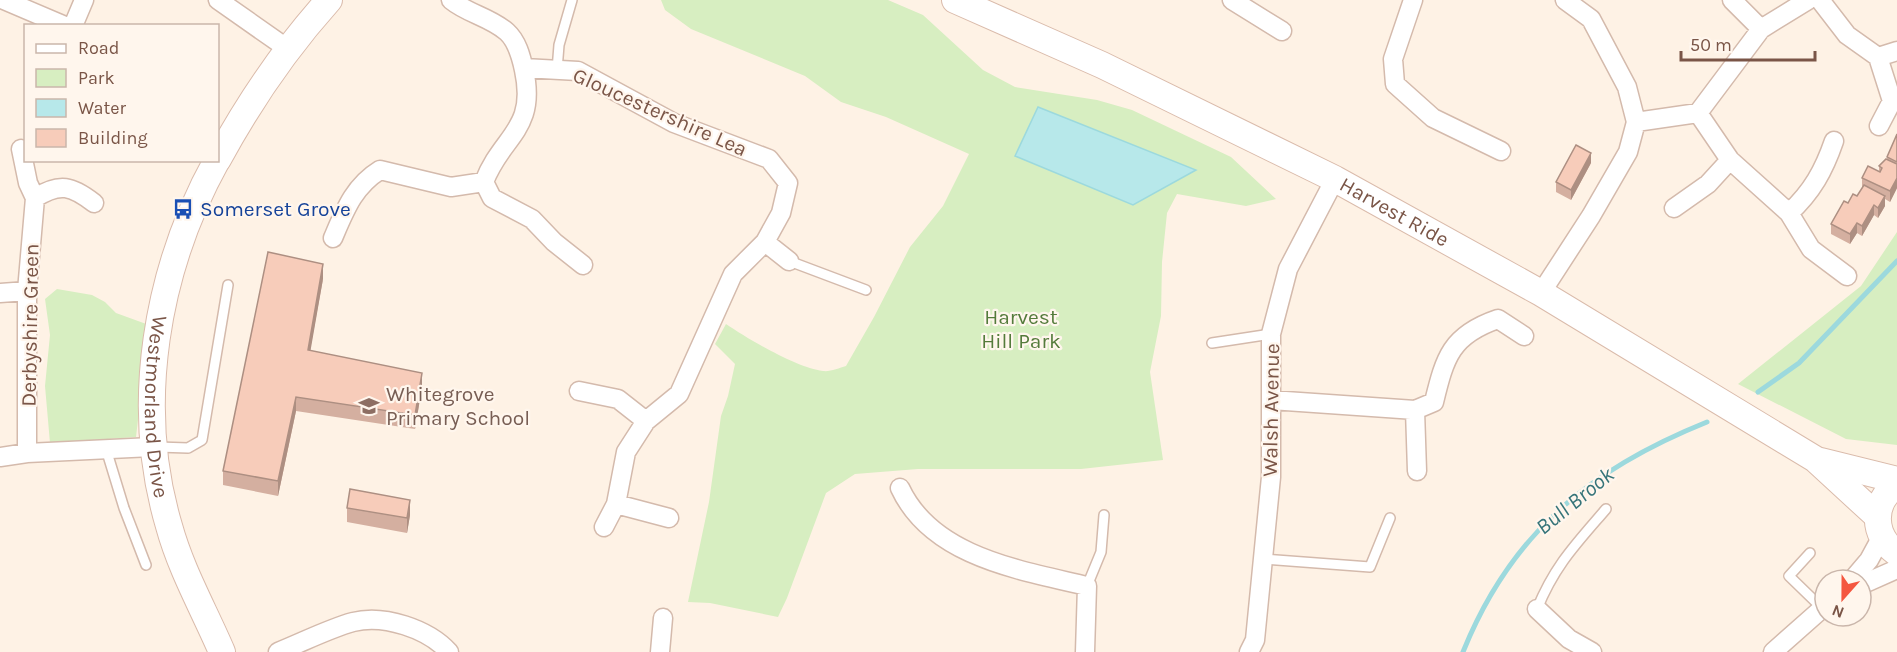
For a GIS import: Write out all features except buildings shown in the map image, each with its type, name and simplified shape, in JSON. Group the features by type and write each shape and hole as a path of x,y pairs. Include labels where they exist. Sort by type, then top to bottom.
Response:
{"street":[{"path":"4,0 60,24"},
{"path":"74,24 84,0"},
{"path":"218,0 288,49"},
{"name":"Westmorland Drive","path":"219,156 242,115 288,49 329,0"},
{"path":"450,0 487,17 509,33 520,52 524,68 528,92 526,112 506,147 492,161 484,182 492,198 532,219 554,242 583,265"},
{"name":"Harvest Ride","path":"956,0 1102,65 1335,180 1541,293 1815,459 1862,473 1897,480"},
{"path":"1232,0 1282,31"},
{"path":"1413,0 1393,58 1395,84 1433,118 1501,151"},
{"path":"1541,293 1591,216 1628,152 1636,122 1627,87 1591,19 1565,0"},
{"path":"1732,0 1761,29"},
{"path":"1636,122 1698,113 1761,29 1808,0"},
{"path":"1820,0 1847,35 1878,57 1892,101 1880,126"},
{"path":"1878,57 1897,51"},
{"name":"Gloucestershire Lea","path":"524,68 578,71 674,123 769,159 788,183 781,213 765,242 733,274 679,394 646,421 626,452 616,504 604,527"},
{"path":"1698,113 1730,160 1789,213 1811,249 1847,276"},
{"path":"1789,213 1802,201 1822,173 1834,141"},
{"name":"Derbyshire Green","path":"21,148 28,183 34,198 27,291 27,453"},
{"path":"1674,208 1708,184 1730,160"},
{"name":"Westmorland Drive","path":"216,162 193,211 164,299 152,370 152,447 169,529 222,652"},
{"path":"333,238 347,204 365,180 380,170 451,187 484,182"},
{"name":"Walsh Avenue","path":"1248,652 1255,640 1271,477 1271,334 1287,269 1335,180"},
{"path":"34,198 48,190 61,187 77,190 94,203"},
{"path":"765,242 789,261"},
{"path":"0,292 27,291"},
{"path":"1271,400 1414,410 1434,402 1450,352 1473,328 1498,319 1524,336"},
{"path":"579,391 618,399 646,421"},
{"path":"1414,410 1418,471"},
{"path":"0,457 27,453 152,447"},
{"name":"Harvest Ride","path":"1815,459 1885,536"},
{"path":"1862,568 1885,536 1886,494 1897,485"},
{"path":"900,488 909,508 928,526 954,544 1000,566 1087,586 1084,652"},
{"path":"616,504 669,518"},
{"path":"1873,580 1897,569"},
{"path":"1537,609 1569,639 1592,652"},
{"path":"1773,652 1813,617"},
{"path":"660,652 663,618"},
{"path":"278,652 354,622 381,621 412,627 449,652"}],"lane":[{"path":"557,70 559,45 572,0"},
{"path":"789,261 866,290"},
{"path":"152,447 188,448 202,440 228,285"},
{"path":"1212,343 1271,334"},
{"path":"106,449 124,508 146,565"},
{"path":"1537,609 1548,583 1567,552 1606,509"},
{"path":"1087,586 1101,552 1104,515"},
{"path":"1263,559 1370,567 1390,518"},
{"path":"1810,553 1789,576 1813,597"}],"green space":[{"name":"Harvest Hill Park","path":"661,0 888,0 923,15 983,70 1015,87 1097,100 1132,110 1231,157 1276,199 1246,206 1177,194 1167,213 1162,262 1161,316 1150,372 1163,460 1081,469 918,469 855,474 826,493 778,617 710,603 688,602 709,502 721,416 735,364 715,344 726,324 760,345 812,369 826,371 846,366 910,247 943,206 969,154 886,117 841,102 805,76 691,29 665,10"},
{"path":"1897,232 1897,445 1846,439 1738,384 1861,286"},
{"path":"57,289 92,295 105,302 116,313 149,325 136,437 50,443 45,386 50,335 45,299"}],"water":[{"path":"1038,107 1196,170 1133,205 1015,156"}],"waterway":[{"name":"Bull Brook","path":"1758,392 1799,363 1897,261"},
{"name":"Bull Brook","path":"1463,652 1482,610 1505,572 1530,539 1559,510 1591,484 1626,461 1665,440 1707,422"}],"place":[{"name":"Somerset Grove","path":"183,209"},
{"name":"Whitegrove Primary School","path":"369,406"}]}
